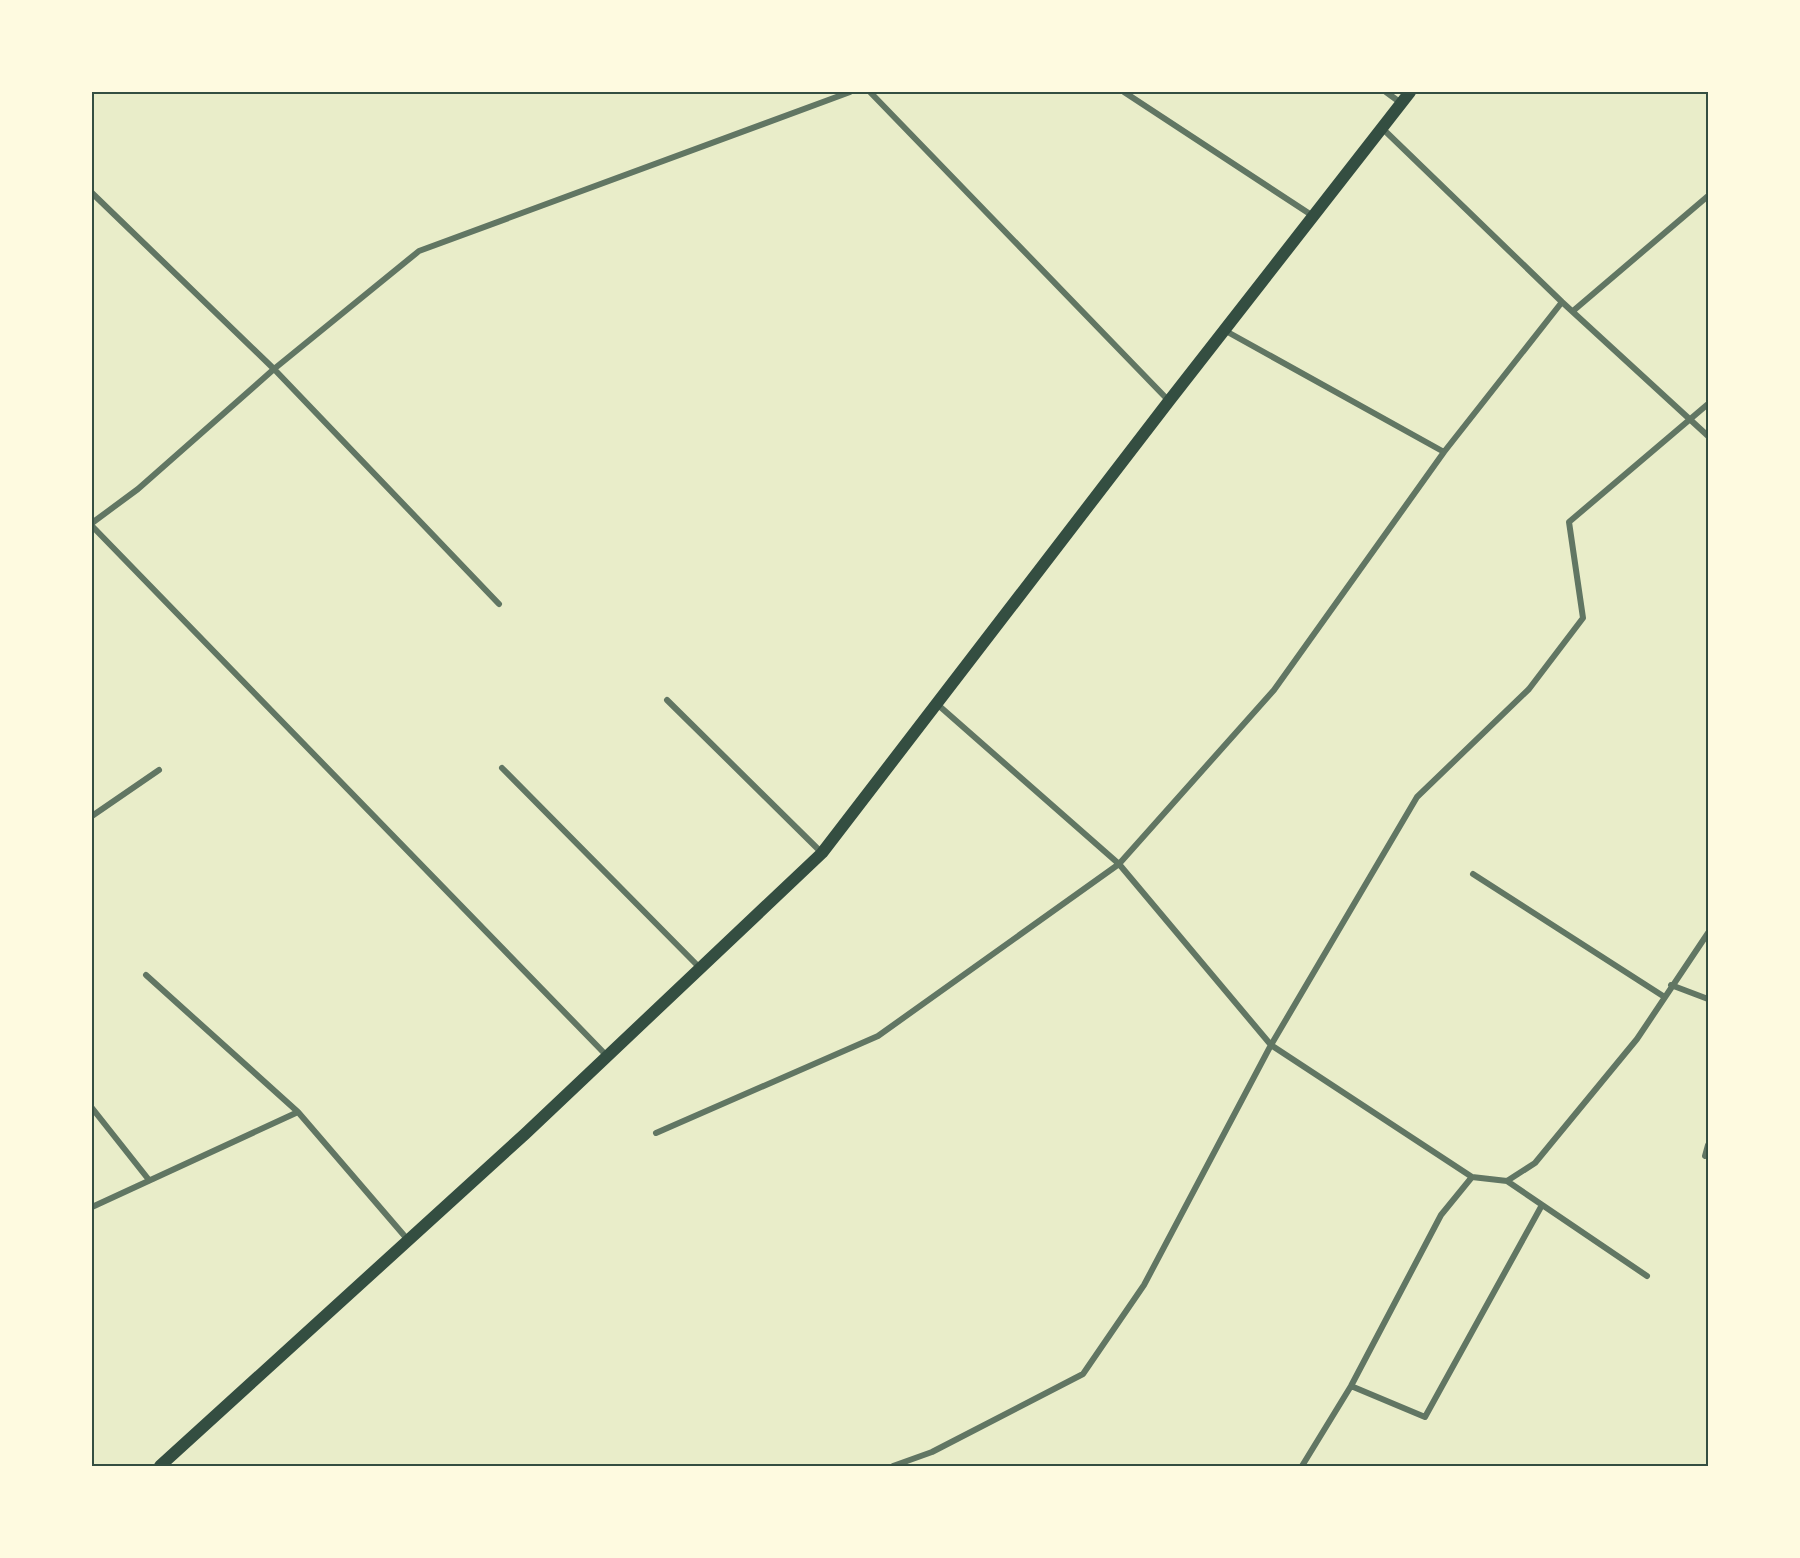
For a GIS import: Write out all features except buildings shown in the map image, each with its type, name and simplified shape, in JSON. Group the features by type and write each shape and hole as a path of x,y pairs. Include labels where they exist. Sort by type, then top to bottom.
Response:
{"main road":[{"path":"160,1467 607,1056 822,853 1410,92"}],"street":[{"path":"607,1056 92,524 138,489 274,369 419,251 850,92"},
{"path":"870,92 1169,401"},
{"path":"1124,92 1313,216"},
{"path":"1386,92 1402,103"},
{"path":"1382,128 1562,302 1708,436"},
{"path":"92,193 274,369 499,604"},
{"path":"1573,311 1708,196"},
{"path":"656,1133 878,1036 1119,864 1274,690 1444,452 1562,302"},
{"path":"1224,330 1444,452"},
{"path":"893,1467 932,1452 1083,1374 1144,1285 1271,1045 1418,797 1528,689 1583,618 1569,522 1708,404"},
{"path":"667,700 822,853"},
{"path":"937,703 1119,864 1271,1045 1472,1177 1507,1181 1647,1276"},
{"path":"502,768 700,968"},
{"path":"92,816 159,770"},
{"path":"1473,874 1663,996"},
{"path":"1507,1181 1535,1163 1637,1039 1663,996 1708,933"},
{"path":"146,975 298,1112 408,1239"},
{"path":"1671,985 1708,999"},
{"path":"92,1108 149,1180"},
{"path":"92,1207 298,1112"},
{"path":"1705,1156 1708,1145"},
{"path":"1302,1467 1351,1386 1441,1215 1472,1177"},
{"path":"1351,1386 1425,1417 1542,1205"}]}
